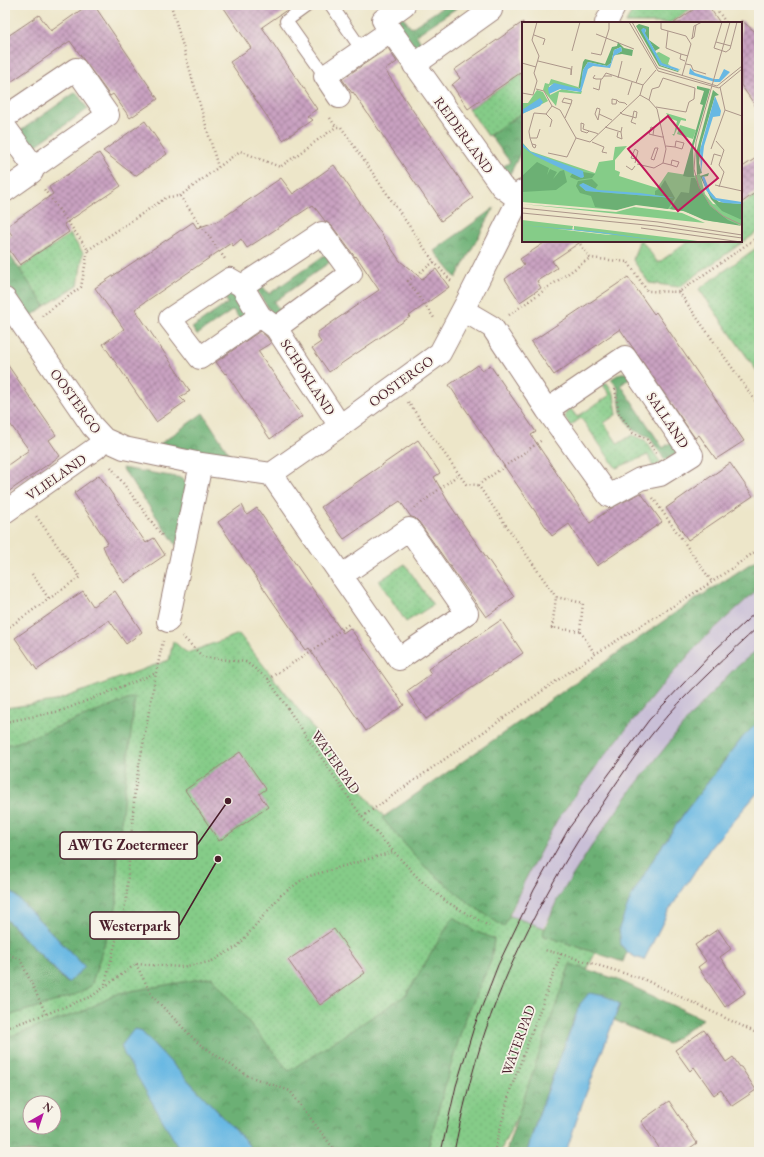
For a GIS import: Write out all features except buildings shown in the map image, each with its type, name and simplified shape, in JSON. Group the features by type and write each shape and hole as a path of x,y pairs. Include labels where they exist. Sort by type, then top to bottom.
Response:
{"street":[{"name":"REIDERLAND","path":"404,5 382,20 502,187 521,195"},
{"path":"414,65 491,10 487,5"},
{"path":"606,22 615,5"},
{"path":"339,97 325,76 390,31"},
{"path":"5,113 11,112 76,69 108,115 5,191"},
{"path":"5,127 33,170"},
{"name":"OOSTERGO","path":"5,299 92,426 100,443 201,464 271,474 440,353 466,305 521,195"},
{"name":"SCHOKLAND","path":"322,233 351,272 268,322 200,358 170,319 236,282 322,233"},
{"path":"236,282 268,322"},
{"name":"SALLAND","path":"466,305 492,327 554,418 609,496 640,479 660,475 692,455 625,358 602,373 554,418"},
{"name":"SCHOKLAND","path":"268,322 340,426"},
{"name":"VLIELAND","path":"5,512 100,443"},
{"path":"168,621 201,464"},
{"path":"271,474 341,576 366,612 400,659 466,613 409,529 341,576"}],"lane":[{"path":"308,5 286,21 325,76"},
{"path":"331,5 362,50"}],"path":[{"path":"171,5 218,167"},
{"path":"714,5 725,22"},
{"path":"336,127 324,108 339,97"},
{"path":"26,328 81,287 88,250 166,197 180,196 240,151 280,167 336,127 341,127 434,262 466,305"},
{"path":"33,170 88,250"},
{"path":"180,196 228,263 236,282"},
{"path":"492,327 590,258 628,262 648,291 679,292 759,236"},
{"path":"579,242 590,258"},
{"path":"434,262 408,281 448,339"},
{"path":"679,292 759,406"},
{"path":"602,373 616,389 619,413 633,433 646,438 668,470"},
{"path":"397,385 466,484 478,485 554,418"},
{"path":"100,443 181,561"},
{"path":"409,529 409,513 459,474"},
{"path":"640,479 712,582"},
{"path":"478,485 556,596 583,603 580,631 595,654"},
{"path":"5,622 9,627 80,577 24,499"},
{"path":"362,818 595,654 712,582 759,549"},
{"path":"32,574 49,599"},
{"path":"556,596 552,628 580,631"},
{"path":"268,679 316,648 366,612"},
{"path":"105,985 126,900 135,788 156,673 168,621"},
{"name":"WATERPAD","path":"168,621 204,657 246,662 268,679 362,818 420,880 446,902 489,926"},
{"path":"5,722 61,711 156,673"},
{"path":"5,1028 92,996 105,985 136,964 180,967 210,962 238,946 281,895 306,877 393,852"},
{"path":"544,950 643,979 759,1034"},
{"path":"5,953 20,959 46,1014"},
{"name":"WATERPAD","path":"494,1152 510,1091 561,954"},
{"path":"136,964 152,996 198,1043 246,1075 290,1091 336,1152"}],"shaded area":[{"path":"759,588 759,648 732,671 688,719 633,788 591,847 557,901 427,1152 491,961 524,882 557,820 601,760 657,691 703,639"}],"green space":[{"path":"446,5 461,5 416,35 424,47 418,52 397,26 398,20 403,17 411,28"},
{"path":"635,5 696,5 671,22 626,22"},
{"path":"522,74 522,113 488,136 469,109"},
{"path":"76,92 88,109 32,148 20,131"},
{"path":"522,113 522,150 510,174 498,170 510,162 490,135"},
{"path":"759,193 759,231 679,287 649,283 633,260 639,242 643,242 658,263 688,242 742,242 742,204"},
{"path":"494,208 456,278 434,251"},
{"path":"70,234 83,253 78,285 45,306 19,269"},
{"path":"759,246 759,374 699,289"},
{"path":"5,248 45,306 30,317 5,280"},
{"path":"326,254 330,262 274,302 282,314 273,315 256,290 260,283 269,294"},
{"path":"230,290 245,313 242,322 233,310 197,335 192,328 228,303 220,291"},
{"path":"621,373 627,373 631,377 621,385 663,448 674,440 678,453 665,460 649,437 633,430 621,412 618,388 611,379"},
{"path":"607,383 614,394 617,414 604,423 618,444 632,435 645,440 661,463 653,467 648,455 616,468 581,418 570,426 565,417 567,411 570,408 577,417 610,395 603,385"},
{"path":"203,413 232,458 160,444"},
{"path":"122,468 183,478 187,488 177,546"},
{"path":"759,558 759,588 703,639 657,691 601,760 557,820 524,882 504,927 470,904 423,865 382,818 672,615"},
{"path":"405,564 433,605 406,622 379,581"},
{"path":"239,634 377,810 485,907 598,947 500,1152 5,1152 5,708 55,701 169,660 173,641 187,653"},
{"path":"759,648 759,721 743,737 685,812 654,858 621,945 627,952 623,962 542,935 557,900 591,847 633,788 688,719 732,671"},
{"path":"135,697 117,857 117,904 91,986 73,996 5,1017 5,918 67,983 85,967 5,885 5,744 13,744"},
{"path":"453,917 475,931 494,939 491,961 464,1022 427,1152 251,1152 250,1147 244,1139 140,1030 134,1029 173,1137 181,1152 5,1152 5,1038 81,1012 119,993 212,977 289,1071 406,995"},
{"path":"570,964 616,979 703,1019 668,1044 614,1020 620,1004 580,1004 537,1119 527,1152 506,1152 514,1127"}],"water":[{"path":"759,721 759,791 711,847 668,912 644,960 635,957 627,952 621,945 619,928 631,897 654,858 685,812 743,737"},
{"path":"5,885 85,967 68,983 5,918"},
{"path":"589,993 605,996 620,1004 582,1104 566,1152 527,1152 537,1119 580,1004"},
{"path":"134,1029 140,1030 244,1139 250,1147 251,1152 181,1152 124,1054 121,1046"}],"tram line":[{"path":"441,1152 456,1086 474,1027 498,965 534,890 569,828 649,720 715,650 759,609"},
{"path":"454,1152 472,1077 496,1001 508,971 536,913 568,857 626,769 668,715 712,670 759,626"}],"place":[{"name":"AWTG Zoetermeer","path":"228,801"},
{"name":"Westerpark","path":"218,859"}]}
